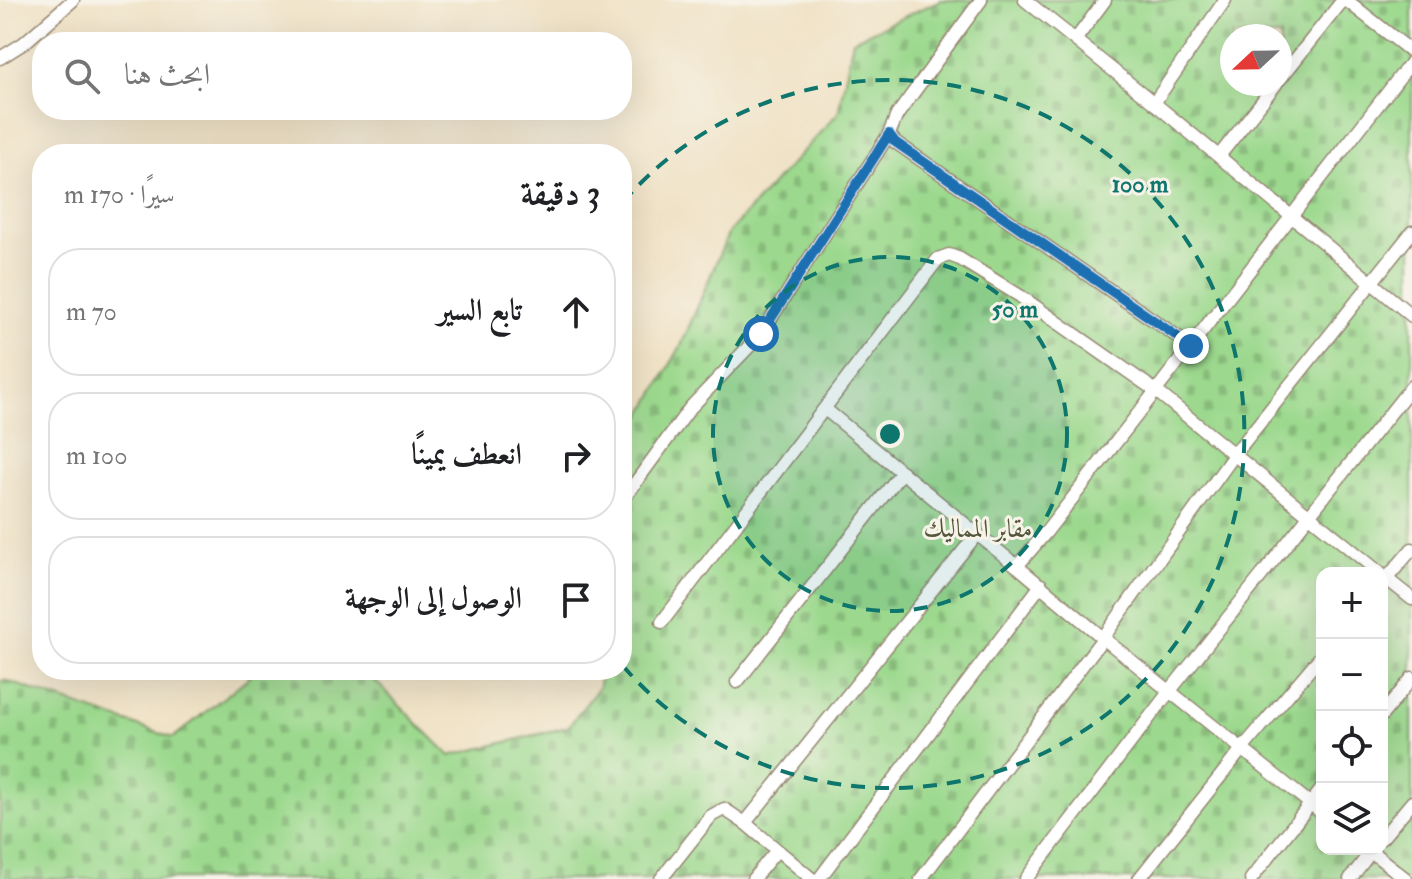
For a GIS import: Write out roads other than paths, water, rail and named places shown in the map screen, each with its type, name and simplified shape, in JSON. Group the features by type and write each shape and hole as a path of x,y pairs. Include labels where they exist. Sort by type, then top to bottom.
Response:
{"lane":[{"path":"37,32 73,0"},
{"path":"632,487 690,408 761,334 889,134 897,115 981,0"},
{"path":"1025,0 1412,316"},
{"path":"1076,39 1105,0"},
{"path":"1154,103 1225,0"},
{"path":"1292,64 1345,0 1412,52"},
{"path":"0,58 32,36"},
{"path":"1017,566 1412,61"},
{"path":"1219,156 1266,96"},
{"path":"889,134 895,142 1023,232 1191,346"},
{"path":"921,879 1103,638 1234,455 1412,232"},
{"path":"662,622 938,259 949,255 1020,296 1156,391 1370,567"},
{"path":"1026,879 1169,692 1412,386"},
{"path":"825,409 1169,692 1316,808"},
{"path":"737,682 902,472"},
{"path":"745,823 977,534"},
{"path":"1388,573 1412,549"},
{"path":"1388,582 1412,599"},
{"path":"819,879 1041,585"},
{"path":"1139,879 1316,662"},
{"path":"1385,711 1412,678"},
{"path":"1251,879 1316,796"},
{"path":"1388,831 1412,802"},
{"path":"661,879 717,811 724,809 812,879"},
{"path":"753,879 777,850"},
{"path":"1350,879 1367,855"},
{"path":"1377,855 1406,879"}],"park label":[{"name":"مقابر المماليك","path":"978,529"}]}
